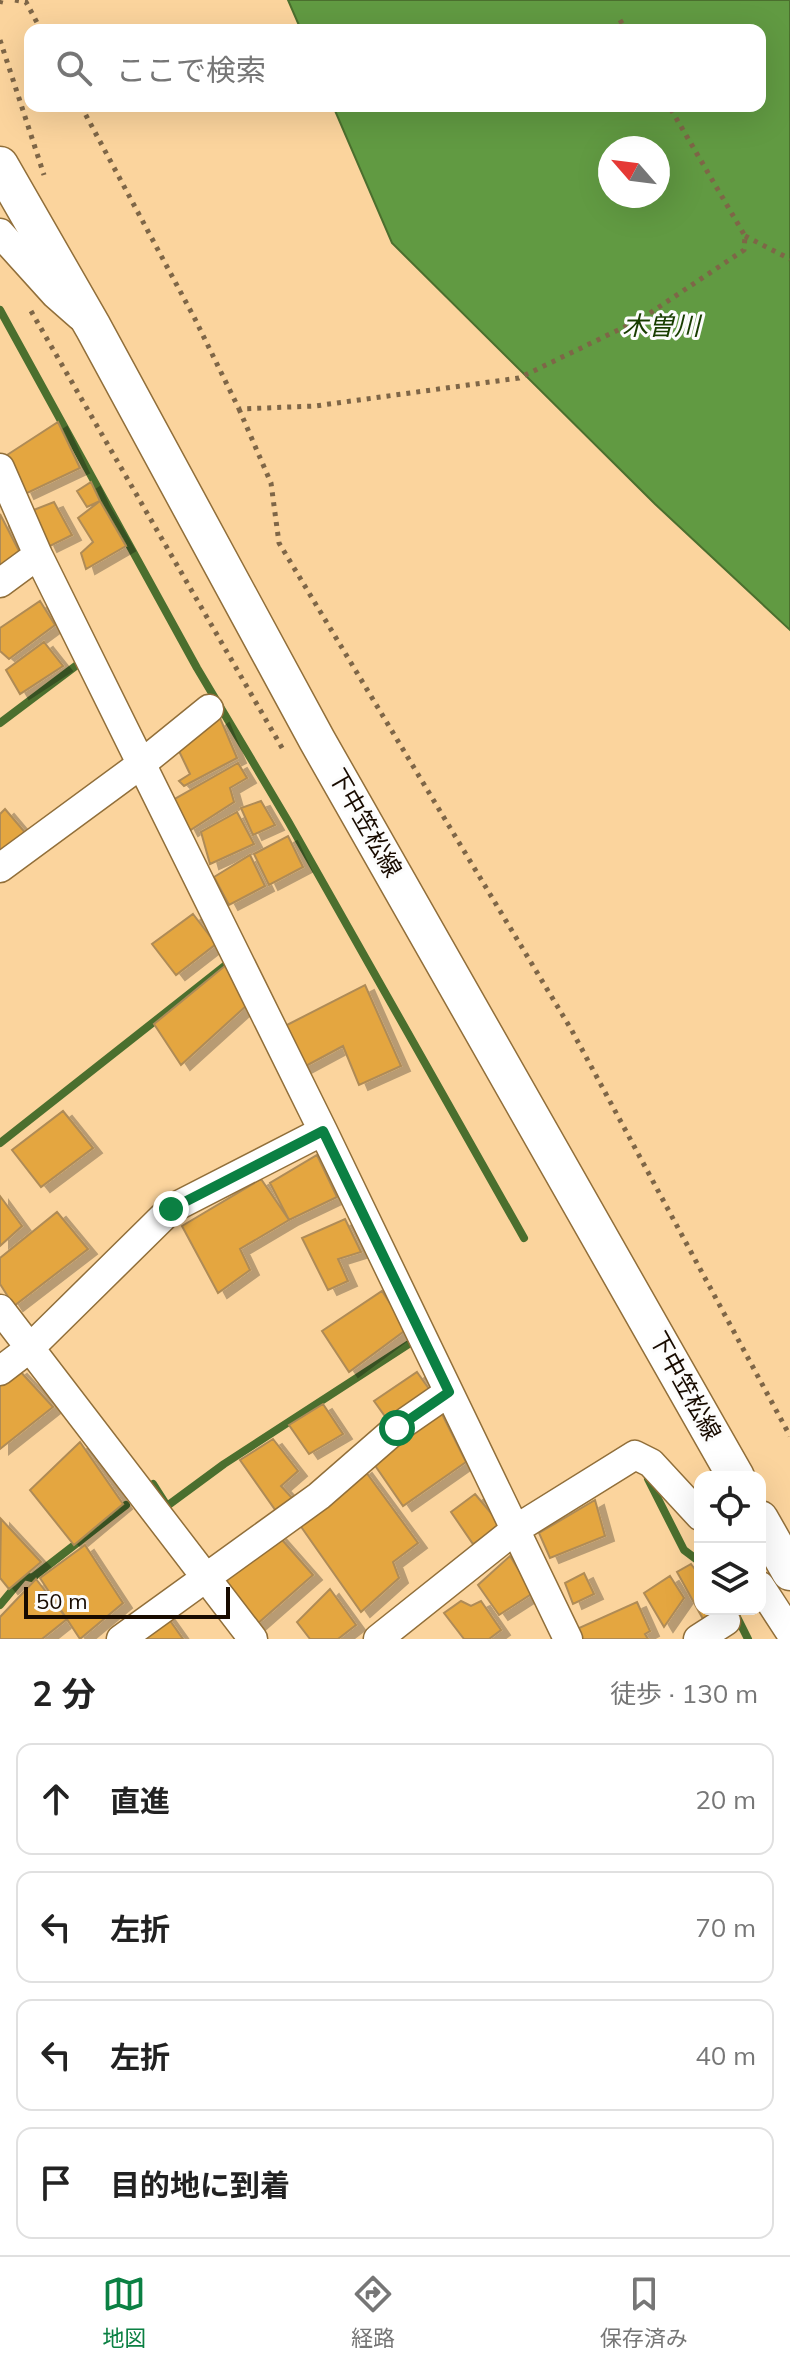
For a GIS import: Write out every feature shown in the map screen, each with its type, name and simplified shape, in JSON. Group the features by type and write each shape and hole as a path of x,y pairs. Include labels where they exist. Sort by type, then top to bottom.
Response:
{"main road":[{"name":"下中笠松線","path":"0,165 93,327 317,740 733,1471"},
{"path":"766,1530 790,1572"}],"street":[{"path":"0,233 55,294 93,327"},
{"path":"0,468 38,555 323,1131 568,1639"},
{"path":"0,583 38,555"},
{"path":"0,868 140,765 209,709"},
{"path":"0,1371 30,1348 171,1209 323,1131"},
{"path":"0,1309 253,1639"},
{"path":"121,1639 319,1496 397,1428 449,1392"},
{"path":"378,1639 516,1529 635,1455 651,1463 694,1510"},
{"path":"766,1595 790,1632"},
{"path":"698,1639 726,1621"}],"path":[{"path":"15,0 26,2 38,24"},
{"path":"620,20 622,24"},
{"path":"84,112 195,319 239,409 271,483 279,543 571,1029 790,1436"},
{"path":"673,112 745,236 790,259"},
{"path":"239,409 315,406 519,378 641,319 744,250 745,236"}],"water":[{"name":"木曽川","path":"288,0 790,0 790,630 655,504 392,243 336,112 766,112 766,24 298,24"}],"building":[{"path":"58,422 80,468 25,494 7,455"},
{"path":"91,482 100,501 87,507 77,491"},
{"path":"100,501 126,546 86,569 81,553 93,542 78,518"},
{"path":"54,502 72,535 48,547 31,511"},
{"path":"0,514 19,551 0,567"},
{"path":"40,601 55,625 9,659 0,651 0,628"},
{"path":"44,642 63,666 20,694 6,670"},
{"path":"220,718 237,758 184,786 179,781 190,774 178,749"},
{"path":"238,763 247,778 230,788 234,802 189,831 173,800"},
{"path":"261,801 275,825 253,835 241,808"},
{"path":"5,809 28,836 0,857 0,814"},
{"path":"237,812 254,844 210,864 201,832"},
{"path":"288,836 303,867 269,885 254,854"},
{"path":"250,855 265,886 229,905 214,877"},
{"path":"193,914 216,944 176,975 152,944"},
{"path":"226,965 246,1006 181,1065 154,1024"},
{"path":"365,985 401,1066 359,1085 343,1046 302,1068 283,1027"},
{"path":"63,1111 93,1148 41,1187 12,1150"},
{"path":"317,1155 337,1197 289,1220 270,1183"},
{"path":"261,1179 289,1220 240,1249 250,1270 218,1293 182,1226"},
{"path":"0,1196 22,1226 0,1246"},
{"path":"57,1212 88,1249 14,1306 0,1284 0,1258"},
{"path":"345,1219 361,1252 338,1259 348,1281 328,1290 302,1238"},
{"path":"382,1291 407,1329 349,1372 322,1331"},
{"path":"18,1369 53,1407 0,1449 0,1384"},
{"path":"417,1372 434,1396 392,1426 374,1401"},
{"path":"323,1404 343,1434 309,1454 289,1425"},
{"path":"440,1410 466,1462 403,1506 374,1464"},
{"path":"273,1439 298,1471 281,1486 293,1499 276,1511 240,1460"},
{"path":"80,1442 123,1504 74,1545 30,1490"},
{"path":"363,1468 418,1543 393,1562 399,1578 361,1612 297,1521"},
{"path":"475,1494 501,1525 473,1544 451,1512"},
{"path":"595,1500 605,1536 550,1558 539,1533"},
{"path":"1,1519 41,1562 9,1589 0,1578"},
{"path":"276,1533 313,1575 256,1625 219,1576"},
{"path":"85,1545 123,1603 80,1639 40,1578"},
{"path":"510,1556 533,1593 499,1615 478,1585"},
{"path":"691,1564 694,1568 694,1603 677,1572"},
{"path":"584,1573 594,1594 573,1604 565,1583"},
{"path":"670,1576 684,1598 664,1627 644,1593"},
{"path":"36,1579 67,1619 42,1639 0,1639 0,1617"},
{"path":"330,1589 356,1625 338,1639 310,1639 297,1622"},
{"path":"461,1601 471,1606 481,1601 501,1630 489,1639 464,1639 444,1613"},
{"path":"637,1602 650,1631 645,1634 648,1639 582,1639 579,1628"},
{"path":"166,1615 183,1639 135,1639"}],"waterway":[{"path":"0,310 197,668 288,821 524,1238"},
{"path":"0,723 77,665"},
{"path":"0,1143 226,965"},
{"path":"153,1484 167,1506 224,1464 412,1342"},
{"path":"648,1479 684,1550 694,1558"},
{"path":"0,1605 24,1576 32,1578 126,1505"},
{"path":"736,1615 748,1639"}],"route":[{"path":"171,1209 323,1131 449,1392 397,1428"}]}
